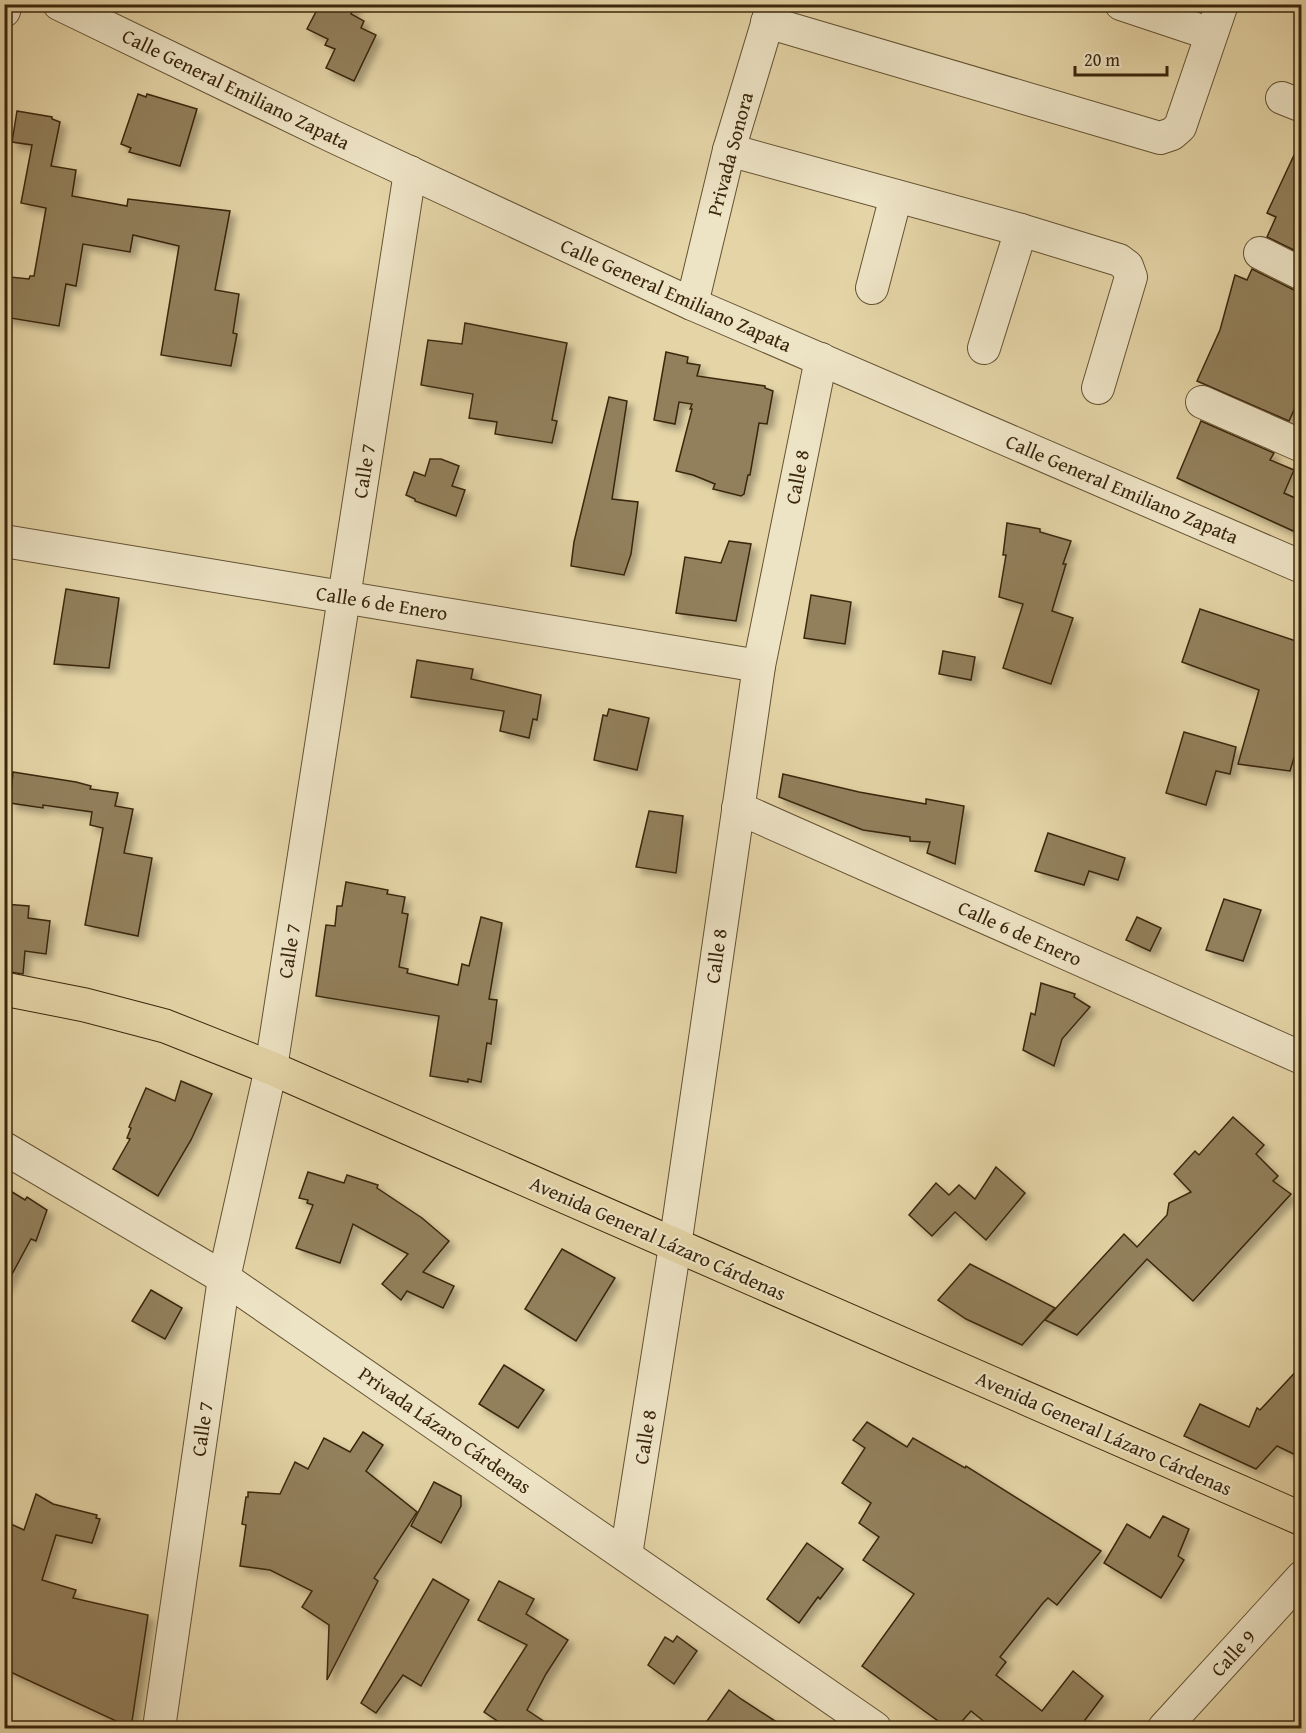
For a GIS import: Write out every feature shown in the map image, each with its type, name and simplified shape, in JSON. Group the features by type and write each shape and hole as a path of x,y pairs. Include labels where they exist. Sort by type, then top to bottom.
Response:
{"main road":[{"name":"Avenida General Lázaro Cárdenas","path":"4,989 85,1005 165,1026 271,1068 1302,1519"}],"street":[{"path":"4,12 6,4"},
{"name":"Calle General Emiliano Zapata","path":"59,4 692,304 1302,567"},
{"path":"1121,4 1211,34"},
{"path":"770,13 1160,138 1172,134 1180,127 1222,4"},
{"name":"Privada Sonora","path":"692,304 729,150 770,13"},
{"path":"729,150 1021,230 1119,260 1127,266 1131,277 1098,388"},
{"name":"Calle 7","path":"159,1728 224,1278 271,1068 410,172"},
{"path":"872,288 896,196"},
{"path":"984,348 1021,230"},
{"path":"1260,253 1302,274"},
{"name":"Calle 8","path":"626,1555 675,1246 759,666 820,359"},
{"path":"1202,402 1302,446"},
{"name":"Calle 6 de Enero","path":"4,541 759,666"},
{"name":"Calle 6 de Enero","path":"738,808 1302,1058"},
{"name":"Privada Lázaro Cárdenas","path":"4,1148 224,1278 875,1728"},
{"name":"Calle 9","path":"1164,1728 1302,1576"}],"building":[{"path":"320,4 356,4 351,14 364,21 361,28 376,35 354,81 326,68 335,49 325,45 328,39 307,29"},
{"path":"138,94 146,97 147,94 197,109 180,166 129,152 131,148 121,144"},
{"path":"17,111 52,117 60,122 51,166 76,170 72,196 127,206 128,199 230,211 215,290 239,294 233,333 237,334 231,366 161,355 179,246 133,235 130,252 83,244 76,286 66,284 59,326 4,317 10,277 29,279 30,276 34,276 46,208 21,203 32,145 12,142"},
{"path":"1302,138 1302,254 1267,237 1276,217 1267,213"},
{"path":"1252,269 1302,292 1302,392 1289,421 1197,381 1220,330 1235,275 1247,280"},
{"path":"465,323 567,343 552,420 557,421 552,443 495,434 497,422 469,418 473,394 421,385 428,340 462,344"},
{"path":"666,352 688,357 687,363 700,365 697,376 765,386 773,391 767,424 759,423 750,475 748,475 744,494 741,496 713,489 715,484 676,471 692,404 679,402 675,424 654,420"},
{"path":"609,397 627,401 612,499 638,502 631,554 624,575 571,566 574,542"},
{"path":"1201,421 1274,453 1270,460 1294,470 1284,493 1302,501 1302,535 1177,478"},
{"path":"430,459 441,459 459,466 452,486 465,490 456,516 415,501 406,495 414,472 425,476"},
{"path":"1007,523 1040,529 1040,532 1071,541 1052,611 1073,618 1051,684 1003,668 1023,604 999,597 1006,555 1003,555"},
{"path":"729,541 751,544 736,621 676,613 685,557 721,563"},
{"path":"66,589 119,598 109,668 54,664"},
{"path":"811,595 851,602 845,644 804,638"},
{"path":"1200,609 1302,643 1302,731 1290,771 1238,764 1259,690 1182,662"},
{"path":"943,651 975,657 971,680 939,674"},
{"path":"417,660 473,669 471,679 541,695 537,720 533,719 529,738 500,731 504,711 411,697"},
{"path":"609,709 649,718 637,770 594,760 603,715 607,716"},
{"path":"1184,732 1236,747 1230,774 1216,771 1206,805 1166,793"},
{"path":"13,772 76,782 91,786 90,789 118,793 115,806 133,809 124,853 152,858 138,936 85,925 103,828 90,825 92,812 10,803"},
{"path":"783,774 859,792 926,804 926,799 964,806 955,864 927,853 930,842 910,841 910,837 863,830 779,797"},
{"path":"649,811 683,816 676,873 636,867"},
{"path":"1048,833 1125,858 1118,880 1089,871 1084,885 1035,871"},
{"path":"346,882 388,890 387,894 405,897 402,913 408,914 399,967 408,969 407,973 458,985 462,964 469,966 481,917 502,923 489,999 497,1000 491,1044 487,1043 481,1082 430,1076 439,1016 316,996 326,925 335,926 337,906 342,906"},
{"path":"1224,899 1261,910 1243,961 1206,950"},
{"path":"4,904 29,906 28,918 50,921 46,954 25,951 23,974 4,971"},
{"path":"1137,917 1161,928 1150,951 1126,940"},
{"path":"1041,983 1075,994 1074,997 1090,1007 1062,1039 1054,1066 1023,1050 1031,1013 1035,1015"},
{"path":"181,1081 212,1094 191,1140 158,1196 113,1169 130,1139 127,1138 131,1128 129,1127 146,1088 175,1101"},
{"path":"1233,1117 1264,1145 1256,1154 1278,1176 1273,1181 1291,1194 1193,1301 1147,1259 1077,1335 1045,1320 1124,1234 1137,1247 1167,1215 1169,1203 1191,1192 1174,1174 1195,1151 1199,1155"},
{"path":"996,1167 1025,1193 986,1240 955,1212 932,1236 909,1215 936,1183 949,1195 959,1185 975,1199"},
{"path":"308,1172 344,1183 347,1175 378,1185 377,1188 422,1218 449,1241 423,1272 454,1286 443,1308 407,1291 401,1300 382,1284 408,1254 353,1224 340,1263 296,1248 313,1205 307,1203 308,1200 299,1198"},
{"path":"4,1187 25,1200 27,1197 47,1210 36,1241 31,1239 4,1289"},
{"path":"562,1249 615,1278 576,1341 525,1309"},
{"path":"970,1264 1055,1308 1022,1345 966,1319 938,1300"},
{"path":"151,1290 182,1308 165,1339 132,1321"},
{"path":"504,1365 544,1390 518,1428 479,1404"},
{"path":"1302,1365 1302,1458 1277,1446 1256,1469 1184,1436 1200,1404 1249,1427 1257,1408 1260,1410"},
{"path":"867,1422 907,1447 913,1438 965,1468 966,1466 1101,1551 1057,1605 1048,1598 1043,1603 1000,1657 1006,1662 996,1675 1042,1711 1073,1671 1103,1696 1079,1728 992,1728 971,1711 956,1728 948,1728 862,1666 914,1594 863,1560 879,1537 859,1523 871,1503 842,1483 865,1448 853,1440"},
{"path":"363,1432 383,1445 366,1471 417,1512 374,1578 378,1581 327,1680 329,1625 302,1607 312,1591 270,1570 240,1566 246,1525 242,1524 248,1492 280,1494 295,1462 308,1469 324,1438 350,1452"},
{"path":"434,1482 461,1496 461,1506 441,1543 411,1526"},
{"path":"36,1494 53,1504 97,1515 96,1518 100,1519 92,1543 56,1535 42,1580 76,1590 73,1598 148,1615 131,1728 4,1669 4,1521 24,1530"},
{"path":"1163,1516 1189,1529 1178,1556 1184,1560 1161,1598 1104,1563 1127,1524 1150,1538"},
{"path":"807,1543 843,1569 799,1623 767,1599"},
{"path":"433,1579 469,1600 421,1686 403,1675 376,1713 361,1703"},
{"path":"499,1581 534,1599 526,1614 568,1640 527,1710 554,1728 508,1728 484,1712 527,1645 478,1620"},
{"path":"677,1636 697,1651 674,1684 648,1665 665,1637 673,1642"},
{"path":"729,1690 741,1699 786,1728 702,1728"}]}
